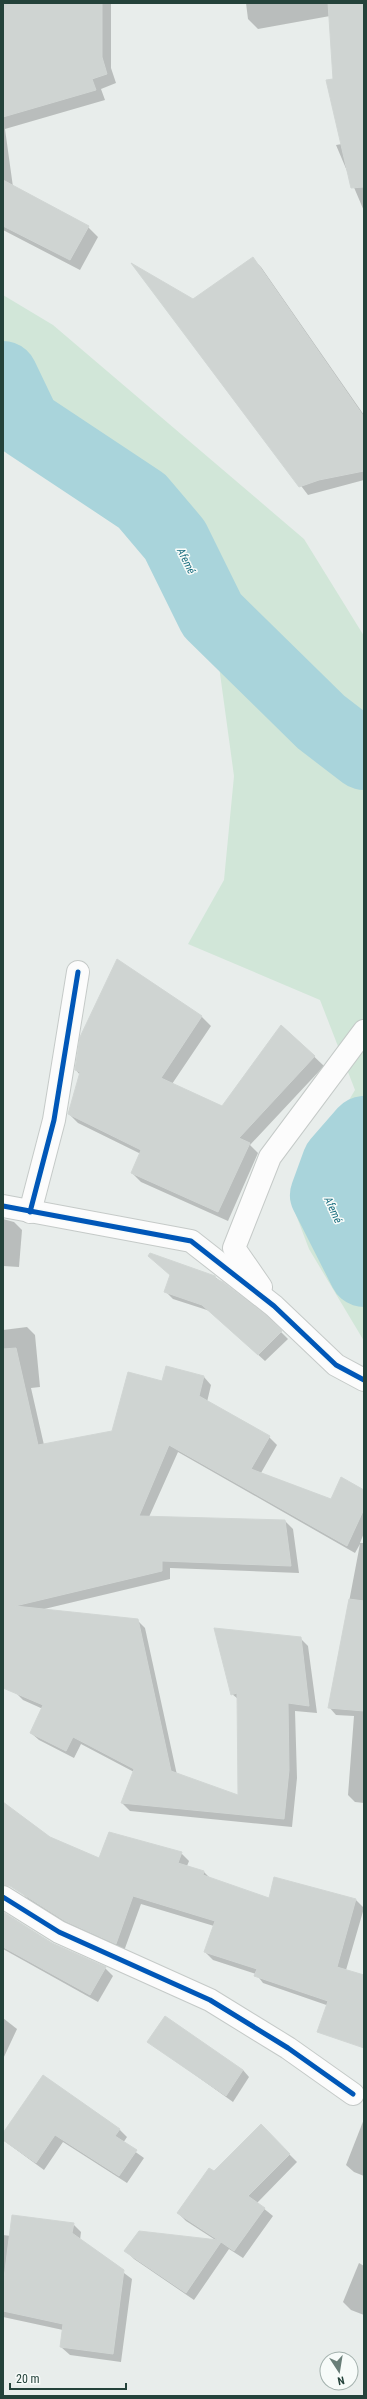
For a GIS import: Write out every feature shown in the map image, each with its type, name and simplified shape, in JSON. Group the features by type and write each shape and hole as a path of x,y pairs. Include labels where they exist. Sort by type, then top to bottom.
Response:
{"street":[{"path":"30,1212 54,1120 78,972"},
{"path":"274,1306 234,1248 270,1157 364,1031"},
{"path":"3,1206 190,1241 274,1306 336,1365 364,1380"},
{"path":"3,1897 59,1932 210,2000 288,2048 353,2094"}],"green space":[{"path":"3,295 53,325 304,539 364,636 364,1341 309,1249 290,1199 355,1090 320,1000 188,944 224,880 234,776 212,615 175,540 142,501 26,424 3,376"}],"building":[{"path":"3,3 102,3 102,57 107,74 92,79 96,90 3,117"},
{"path":"328,3 364,3 364,187 351,188 326,80 333,79"},
{"path":"3,180 89,226 70,260 3,226"},
{"path":"253,257 364,417 364,471 319,480 299,487 131,263 193,299"},
{"path":"117,959 202,1016 161,1078 222,1106 281,1025 315,1056 239,1138 250,1143 218,1212 131,1173 141,1150 68,1114 80,1072 75,1070 80,1037"},
{"path":"150,1253 215,1276 216,1279 223,1282 266,1315 282,1331 258,1355 202,1305 164,1292 170,1275 148,1256"},
{"path":"16,1348 38,1445 112,1431 128,1372 162,1381 166,1366 204,1376 199,1396 270,1436 251,1469 331,1499 341,1477 364,1490 364,1509 347,1546 169,1445 139,1516 285,1520 291,1566 162,1561 162,1571 15,1606 138,1619 171,1771 238,1795 237,1693 231,1695 214,1628 301,1637 309,1706 288,1703 289,1770 284,1819 121,1803 134,1769 73,1737 66,1751 30,1733 43,1705 3,1688 3,1349"},
{"path":"349,1599 364,1601 364,1711 328,1708"},
{"path":"3,1802 50,1837 99,1858 109,1832 182,1852 178,1863 204,1871 203,1875 269,1898 274,1877 356,1899 337,1967 364,1975 364,2048 317,2032 328,2001 254,1976 257,1969 204,1952 215,1921 133,1896 116,1944 65,1921 10,1886 3,1885"},
{"path":"3,1912 52,1943 106,1967 90,1995 3,1947"},
{"path":"165,2016 243,2070 226,2096 147,2042"},
{"path":"43,2075 120,2129 115,2136 137,2150 119,2176 55,2135 36,2163 3,2140 3,2133"},
{"path":"261,2124 290,2154 248,2196 265,2208 234,2251 221,2242 186,2293 124,2251 139,2231 218,2240 177,2213 209,2168 214,2171"},
{"path":"12,2215 74,2223 72,2233 124,2270 113,2354 60,2347 63,2324 3,2311 3,2286"}],"waterway":[{"name":"Afemé","path":"3,376 26,424 142,501 175,540 212,615 321,722 364,755"},
{"name":"Afemé","path":"364,1131 337,1162 325,1195 364,1272"}],"cycle path":[{"path":"30,1212 54,1120 78,972"},
{"path":"3,1206 191,1241 274,1306 336,1365 364,1380"},
{"path":"3,1897 59,1932 210,2000 288,2048 353,2094"}]}
